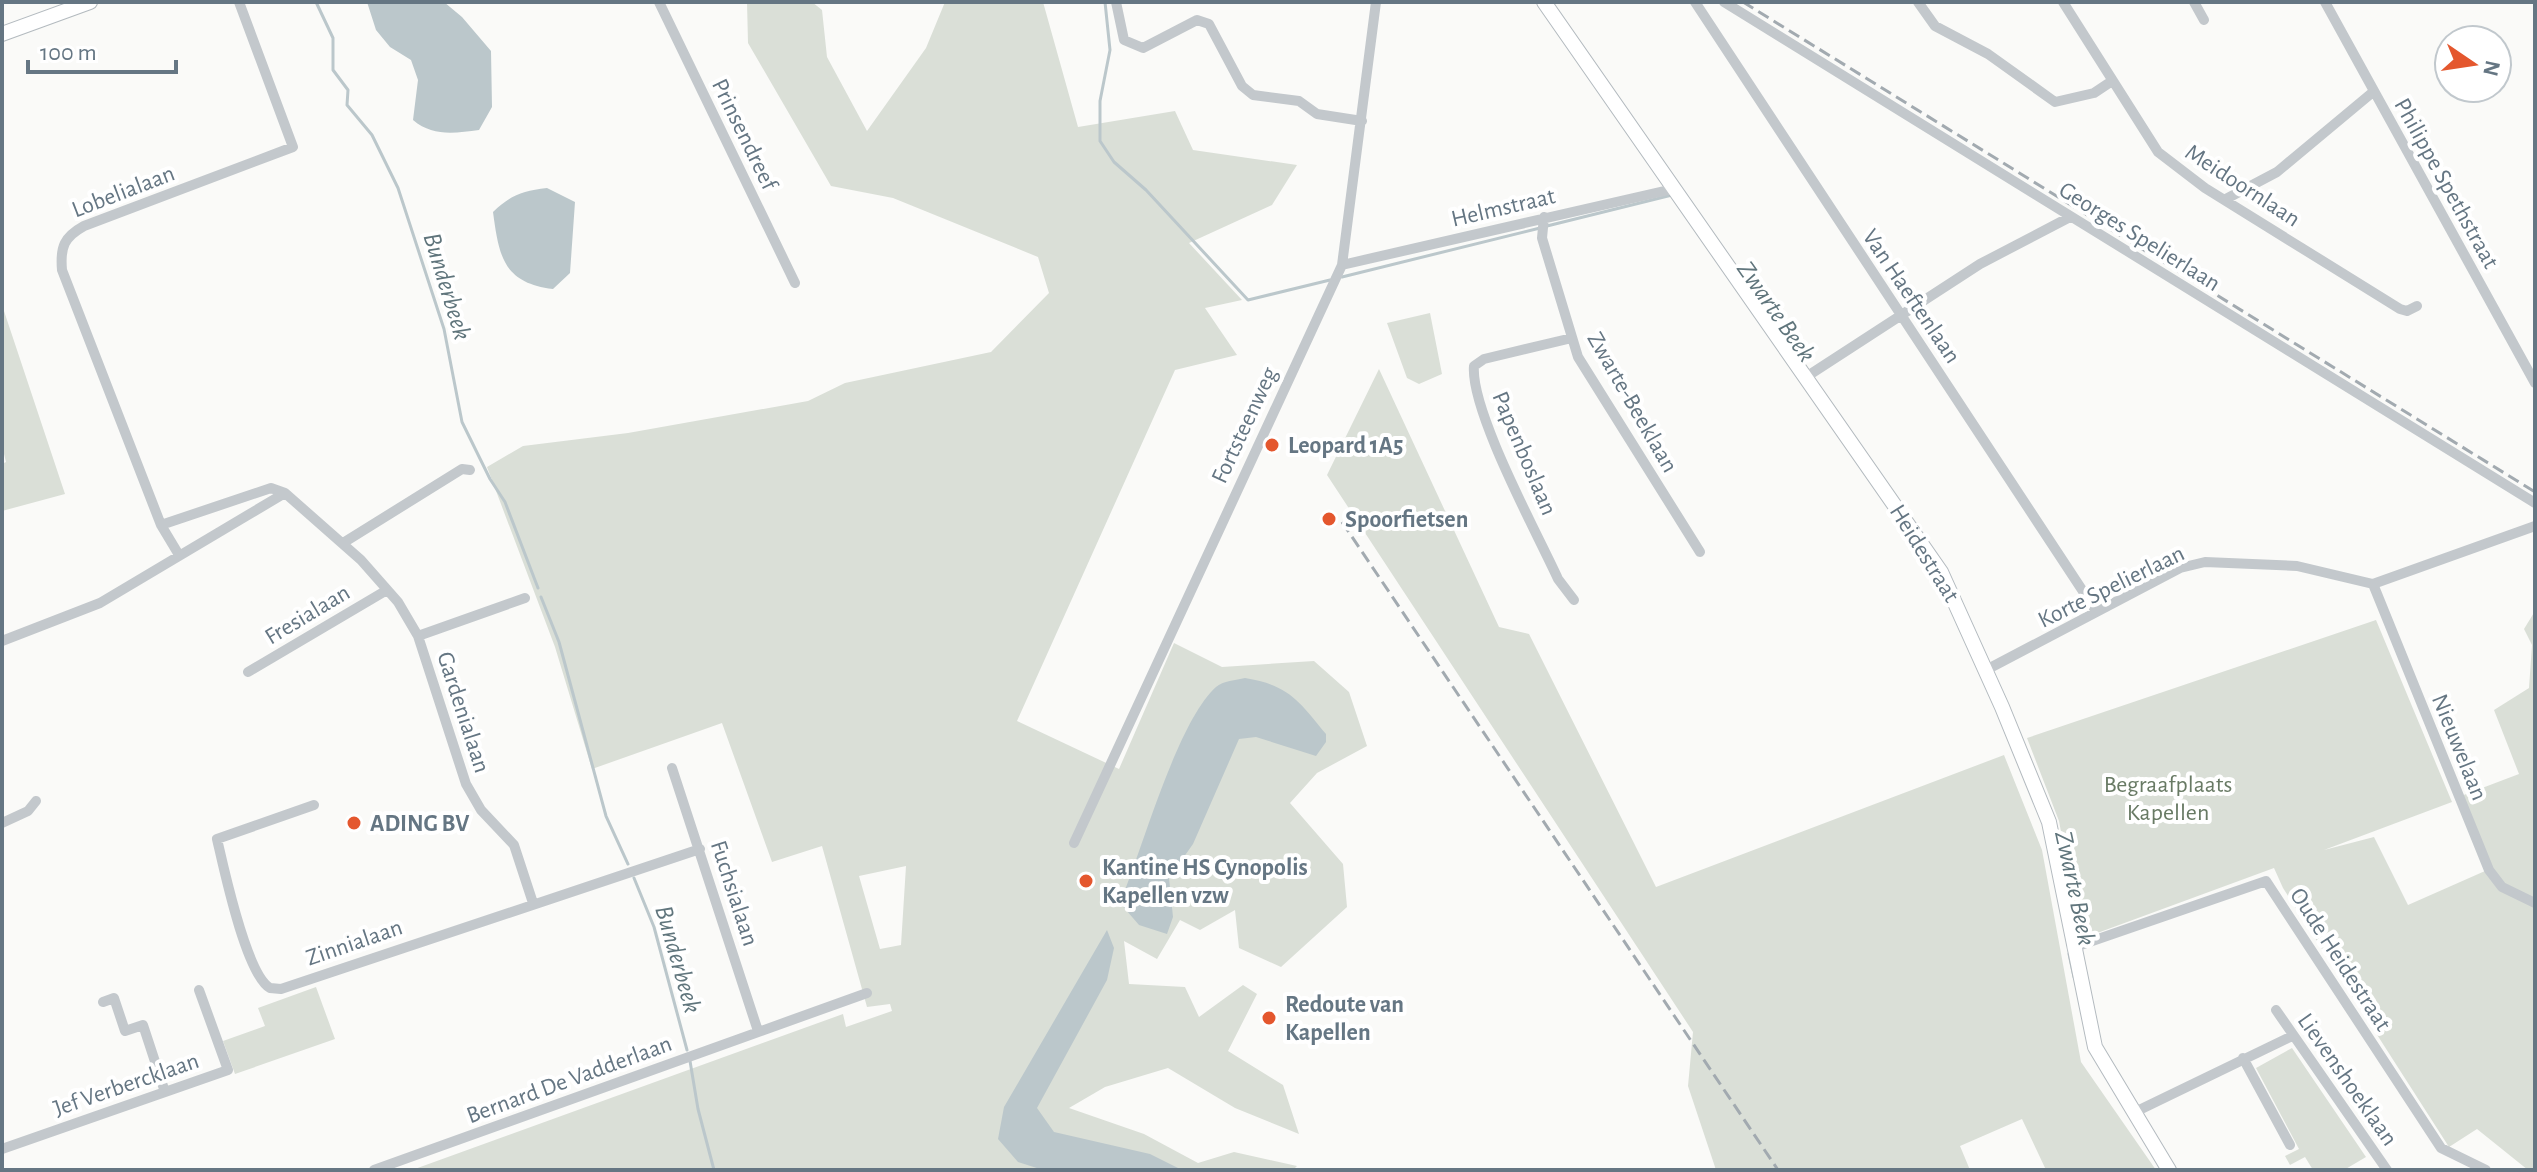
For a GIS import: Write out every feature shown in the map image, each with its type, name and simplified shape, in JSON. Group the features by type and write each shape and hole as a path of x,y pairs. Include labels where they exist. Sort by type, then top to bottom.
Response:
{"street":[{"path":"2,34 90,2"},
{"name":"Lobelialaan","path":"161,525 62,270 61,251 68,234 84,226 293,147 239,2"},
{"name":"Prinsendreef","path":"659,2 795,283"},
{"path":"1116,2 1124,40 1143,48 1197,20 1209,24 1242,86 1253,95 1299,101 1317,114 1362,121"},
{"name":"Fortsteenweg","path":"1074,843 1342,265 1376,2"},
{"name":"Heidestraat","path":"1544,2 1926,548 1958,606 2049,822 2072,948 2095,1047 2169,1170"},
{"name":"Van Haeftenlaan","path":"1695,2 2096,611"},
{"name":"Georges Spelierlaan","path":"1724,2 2535,503"},
{"path":"1918,2 1935,26 1988,54 2055,102 2094,93 2112,81"},
{"name":"Meidoornlaan","path":"2063,2 2158,152 2224,200 2400,309 2407,311 2417,306"},
{"path":"2194,2 2204,20"},
{"name":"Philippe Spethstraat","path":"2325,2 2535,383"},
{"path":"2224,200 2277,172 2373,92"},
{"name":"Helmstraat","path":"1342,265 1673,189"},
{"name":"Zwarte-Beeklaan","path":"1544,217 1542,238 1578,357 1700,552"},
{"path":"1806,377 1980,264 2070,217"},
{"name":"Papenboslaan","path":"1572,338 1484,359 1474,366 1473,375 1493,437 1558,579 1574,600"},
{"path":"343,543 462,469 470,470"},
{"path":"179,555 161,525 271,488 285,493"},
{"path":"2,641 100,603 285,493"},
{"name":"Gardenialaan","path":"285,493 343,543 387,590 418,636 466,784 481,810 514,845 533,903"},
{"path":"2373,584 2535,526"},
{"name":"Korte Spelierlaan","path":"1986,670 2180,568 2205,562 2297,566 2373,584"},
{"name":"Nieuwelaan","path":"2373,584 2489,870 2502,887 2535,903"},
{"name":"Fresialaan","path":"248,672 387,590"},
{"path":"418,636 525,598"},
{"name":"Fuchsialaan","path":"672,768 758,1031"},
{"path":"2,823 28,811 36,801"},
{"name":"Zinnialaan","path":"314,805 217,839 256,972 270,988 281,989 700,849"},
{"name":"Oude Heidestraat","path":"2072,948 2266,881 2441,1148 2486,1170"},
{"name":"Jef Verbercklaan","path":"2,1149 228,1070 199,990"},
{"name":"Bernard De Vadderlaan","path":"374,1170 867,993"},
{"path":"103,1002 114,998 125,1031 143,1025 165,1092"},
{"name":"Lievenshoeklaan","path":"2276,1010 2387,1170"},
{"path":"2135,1112 2292,1036"},
{"path":"2243,1058 2290,1145"}],"green space":[{"path":"747,2 812,2 822,10 827,57 867,131 926,48 945,2 1043,2 1078,127 1175,111 1193,150 1297,165 1272,205 1189,243 1242,300 1205,308 1237,355 1175,370 1017,721 1119,769 1174,643 1222,667 1314,661 1349,692 1367,746 1317,773 1290,803 1343,864 1347,907 1281,967 1239,948 1235,910 1200,930 1180,920 1157,959 1124,941 1129,984 1185,987 1199,1017 1243,985 1257,994 1228,1051 1283,1085 1299,1134 1235,1108 1168,1068 1105,1087 1069,1108 1144,1134 1198,1163 1234,1152 1297,1166 1293,1170 412,1170 843,1014 846,1027 892,1011 890,1004 867,1007 822,846 772,862 722,723 592,769 555,647 487,467 523,446 628,433 808,401 845,383 991,352 1049,293 1038,257 893,198 831,186 748,43","holes":["906,866 901,945 880,949 859,876"]},
{"path":"2,305 65,494 2,511 2,464 6,462 2,446"},
{"path":"1430,313 1442,374 1419,384 1407,378 1387,323"},
{"path":"1379,369 1499,627 1529,634 1656,887 2004,755 2042,850 2081,1062 2156,1170 2046,1170 2022,1119 1960,1146 1970,1170 1716,1170 1688,1086 1693,1032 1327,475"},
{"name":"Begraafplaats Kapellen","path":"2535,611 2535,1170 2528,1170 2477,1129 2449,1147 2283,888 2274,868 2081,939 2059,821 2027,738 2376,620 2452,802 2324,850 2374,837 2408,905 2485,871 2461,796 2519,774 2494,710 2529,688 2532,645 2524,629"},
{"path":"316,987 335,1039 235,1074 223,1041 265,1026 258,1008"},
{"path":"2292,1048 2366,1157 2344,1170 2313,1170 2305,1157 2290,1165 2285,1156 2299,1149 2256,1068"}],"shaded area":[{"path":"367,2 444,2 462,17 491,51 492,107 479,130 436,131 413,120 418,80 411,60 390,47 376,30"},
{"path":"547,188 575,202 570,273 553,289 523,281 506,265 493,212 517,195"},
{"path":"1245,678 1272,685 1292,696 1326,734 1326,742 1316,756 1256,737 1239,739 1193,844 1169,878 1173,917 1167,934 1139,925 1120,903 1174,757 1202,704 1216,687"},
{"path":"1107,930 1114,948 1107,980 1037,1108 1054,1132 1150,1154 1182,1170 1043,1170 1018,1162 998,1139 1004,1107"}],"waterway":[{"name":"Bunderbeek","path":"316,2 333,38 333,70 348,90 347,105 372,135 398,188 444,329 462,422 505,502 538,588"},
{"name":"Zwarte Beek","path":"1105,2 1110,50 1100,101 1100,141 1114,162 1146,190 1248,300 1330,280"},
{"name":"Zwarte Beek","path":"1547,226 1672,195"},
{"name":"Zwarte Beek","path":"1342,277 1540,228"},
{"name":"Bunderbeek","path":"541,597 559,642 606,816 628,864"},
{"name":"Bunderbeek","path":"634,878 654,927 687,1050"},
{"name":"Zwarte Beek","path":"2069,954 2074,977"},
{"name":"Bunderbeek","path":"690,1061 698,1109 714,1170"}],"railway":[{"path":"1743,2 2535,492"},
{"path":"1342,522 1778,1170"}],"place":[{"name":"Leopard 1A5","path":"1272,445"},
{"name":"Spoorfietsen","path":"1329,519"},
{"name":"ADING BV","path":"354,823"},
{"name":"Kantine HS Cynopolis Kapellen vzw","path":"1086,881"},
{"name":"Redoute van Kapellen","path":"1269,1018"}]}
